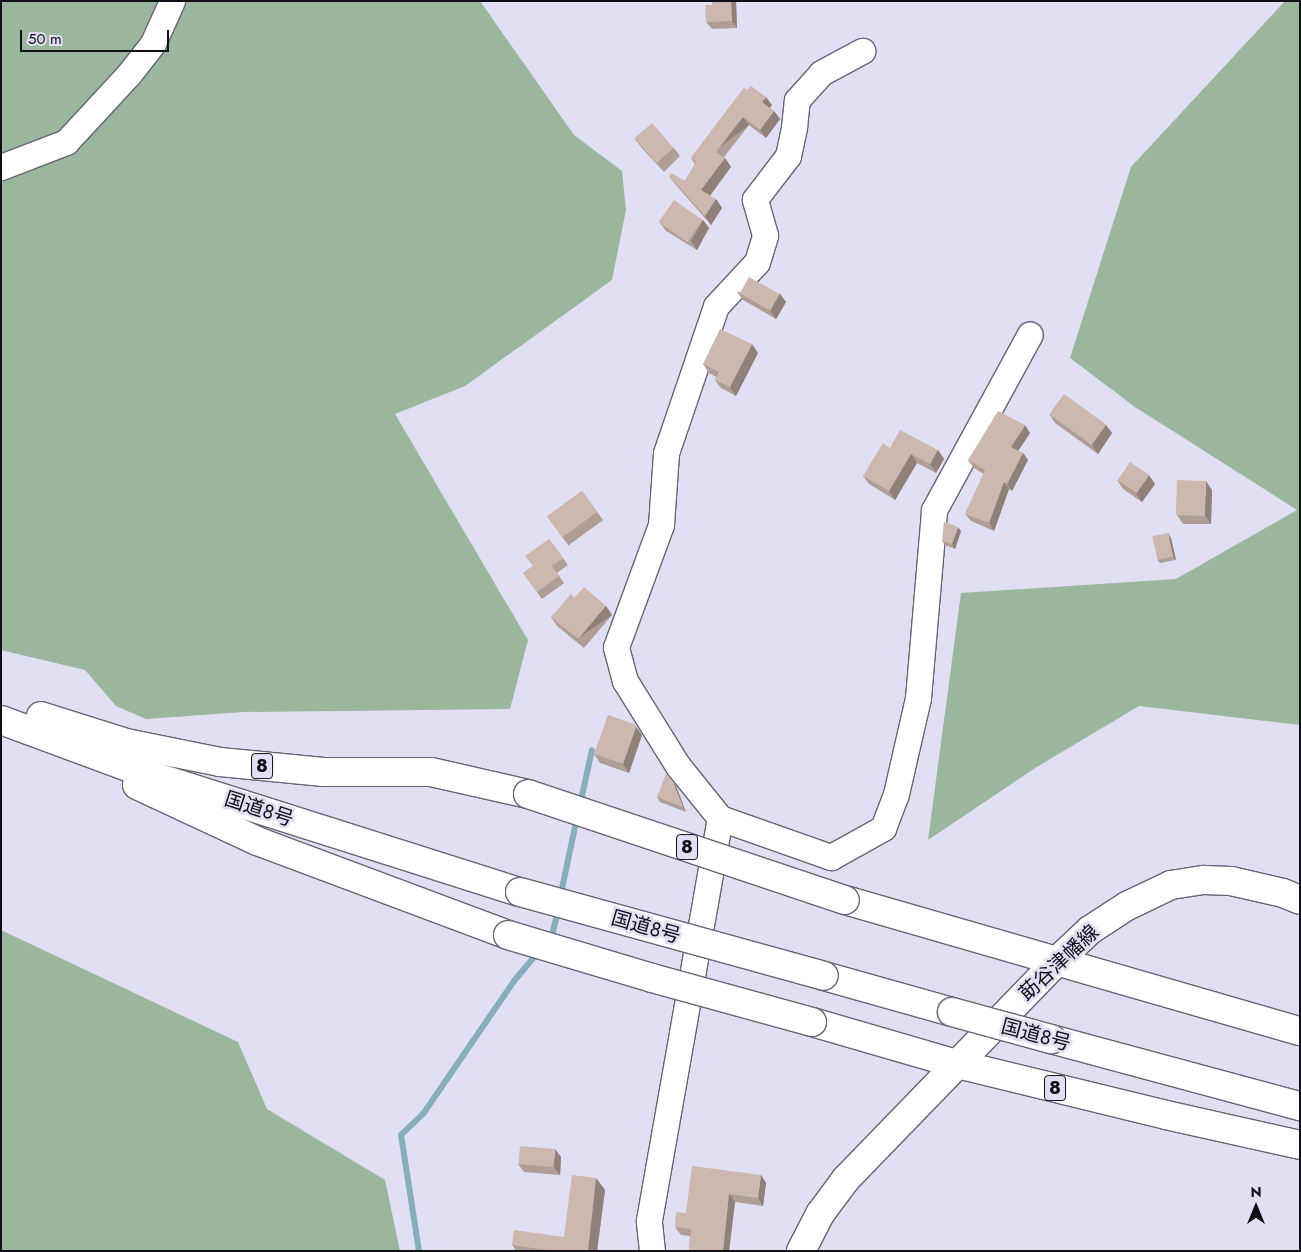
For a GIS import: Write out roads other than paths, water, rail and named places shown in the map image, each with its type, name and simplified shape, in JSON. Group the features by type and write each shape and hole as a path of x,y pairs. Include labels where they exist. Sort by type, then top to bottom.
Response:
{"main road":[{"name":"8","path":"1,703 126,743 220,762 324,772 431,772 528,794 845,900 1300,1031"},
{"name":"国道8号","path":"1,720 144,773 520,892 1300,1106"},
{"name":"8","path":"100,756 142,788 257,841 508,935 652,978 957,1064 1166,1116 1300,1145"},
{"name":"莇谷津幡線","path":"801,1251 820,1214 846,1179 1056,962 1090,930 1127,906 1171,885 1204,880 1231,881 1283,893 1300,900"}],"street":[{"path":"1,167 66,142 129,74 153,43 172,1"},
{"path":"862,51 821,73 797,100 788,156 755,199 765,235 757,262 716,306 666,452 661,525 616,647 625,681 678,766 720,818 831,856 882,828 896,794 918,698 934,510 1030,334"},
{"path":"652,1251 649,1220 720,818"}],"waterway":[{"path":"580,805 592,750"},
{"path":"560,898 577,817"},
{"path":"548,941 552,936 558,910"},
{"path":"419,1251 401,1135 423,1114 514,981 538,952"}]}
